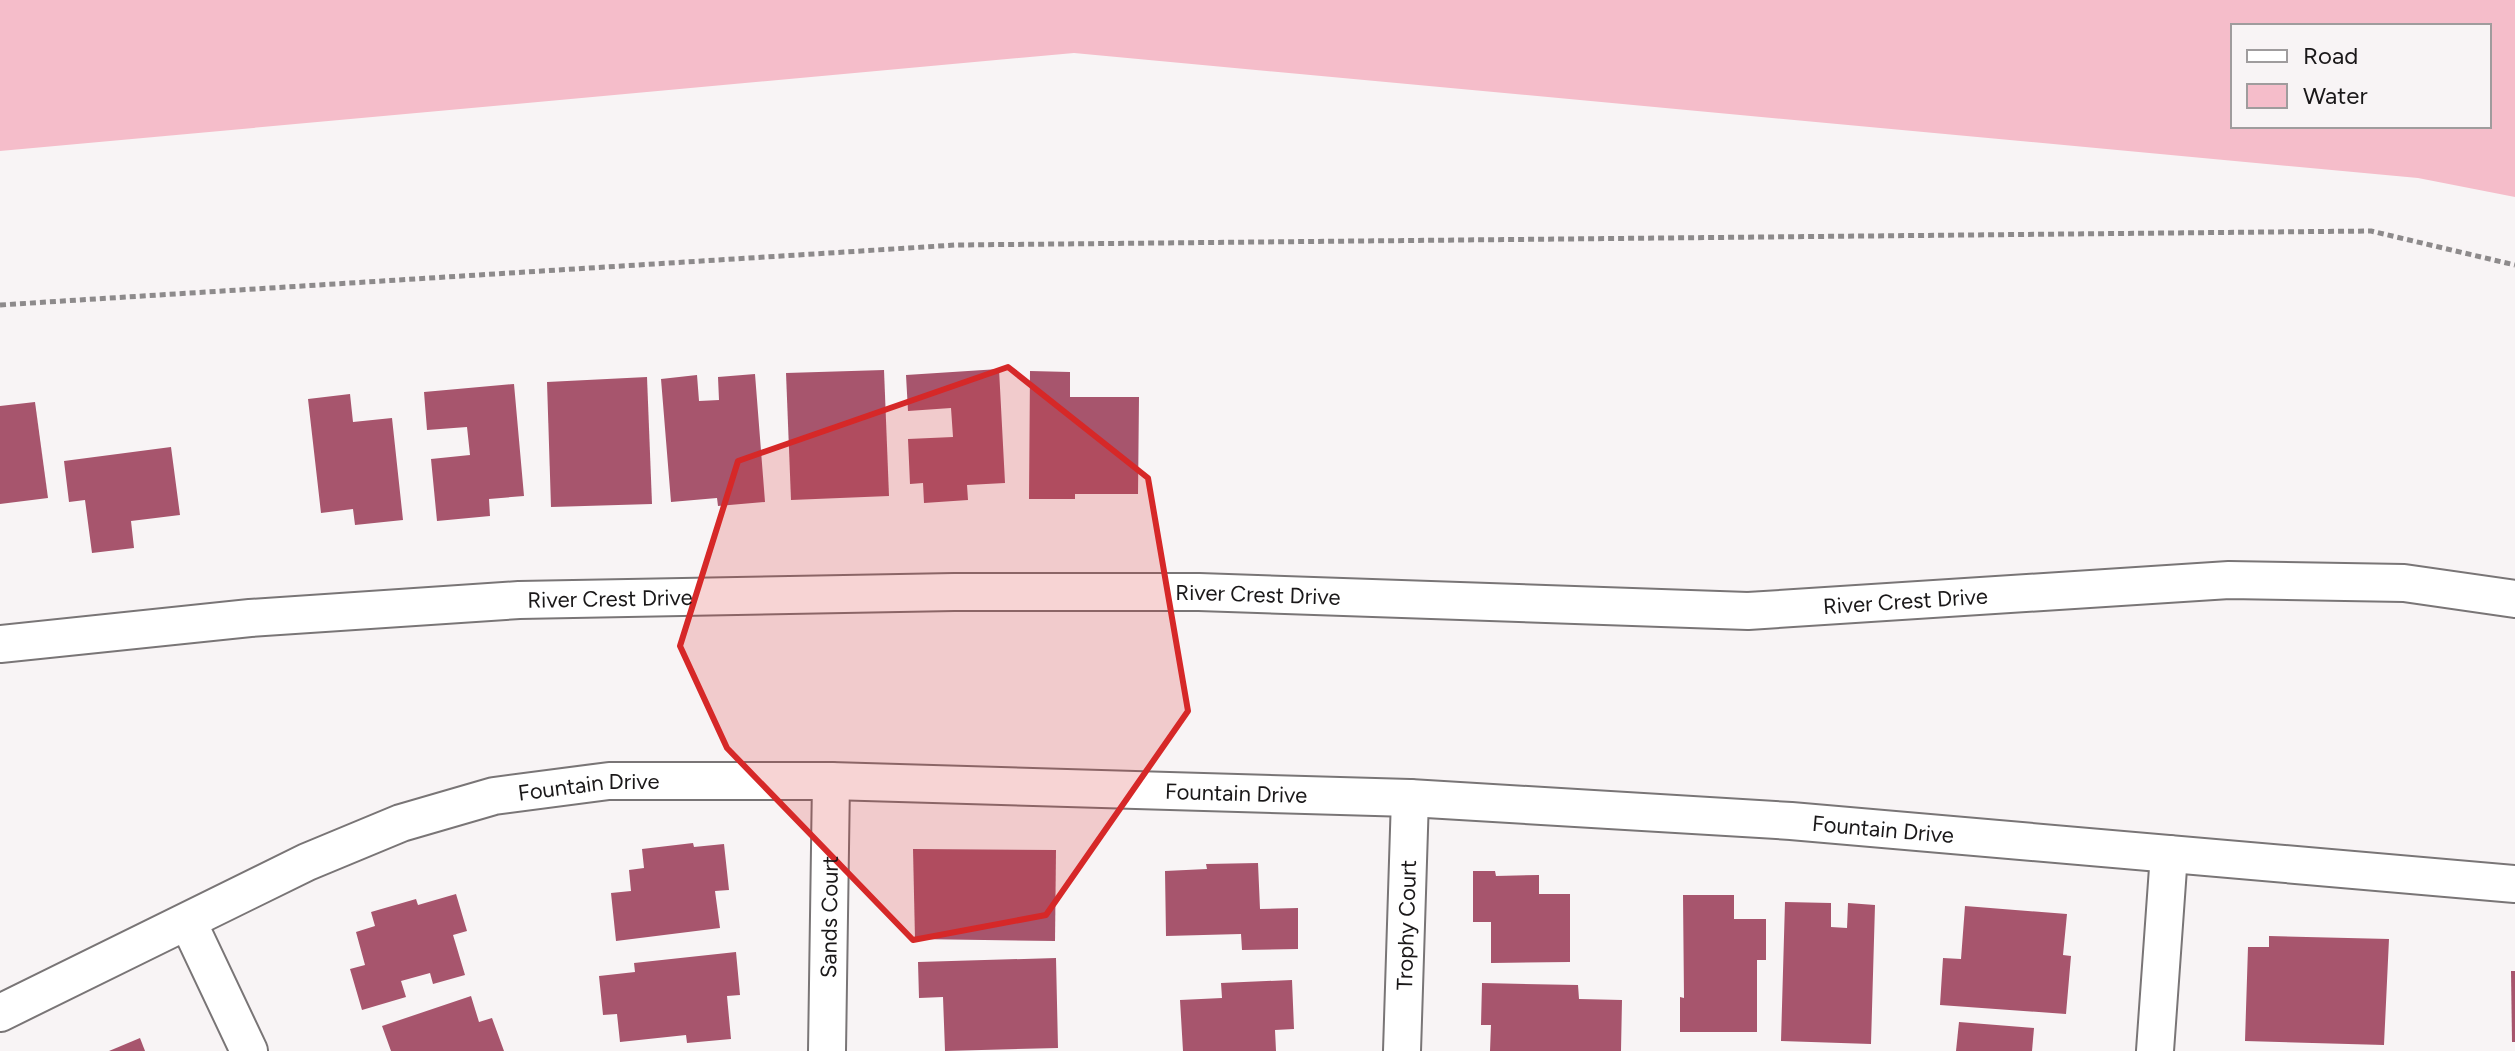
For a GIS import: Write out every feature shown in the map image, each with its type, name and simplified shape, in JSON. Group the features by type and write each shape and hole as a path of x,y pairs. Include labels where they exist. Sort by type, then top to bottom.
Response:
{"street":[{"name":"River Crest Drive","path":"0,644 250,618 519,600 954,592 1199,592 1748,611 2229,580 2404,583 2515,599"},
{"name":"Fountain Drive","path":"0,1013 307,862 401,823 494,796 609,781 831,781 1410,798 1791,821 2515,884"},
{"name":"Sands Court","path":"827,1051 831,781"},
{"name":"Trophy Court","path":"1402,1051 1410,798"},
{"path":"2155,1051 2169,854"},
{"path":"188,922 249,1051"}],"path":[{"path":"0,305 956,245 2371,231 2515,265"}],"highlighted area":[{"path":"1008,367 1148,478 1188,711 1046,915 913,940 727,748 680,646 738,461"}],"water":[{"path":"0,0 2515,0 2515,197 2418,178 1074,53 0,151"}],"building":[{"path":"999,369 1005,483 967,485 968,500 924,503 923,483 910,484 908,439 953,437 951,408 908,411 906,375"},
{"path":"884,370 889,496 791,500 786,373"},
{"path":"1030,371 1070,372 1070,397 1139,397 1138,494 1075,494 1075,499 1029,499"},
{"path":"755,374 765,502 718,506 717,498 671,502 661,379 697,375 699,401 719,400 718,377"},
{"path":"647,377 652,504 551,507 547,382"},
{"path":"514,384 524,496 489,499 490,516 437,521 431,459 470,455 467,427 427,430 424,392"},
{"path":"350,394 353,422 392,418 403,520 355,525 353,509 321,513 308,399"},
{"path":"35,402 48,498 0,504 0,406"},
{"path":"171,447 180,515 131,521 134,548 92,553 85,500 69,502 64,461"},
{"path":"693,843 694,847 724,844 729,890 715,891 720,928 616,941 611,893 631,891 629,870 644,868 642,849"},
{"path":"913,849 1056,850 1055,941 915,939"},
{"path":"1258,863 1260,909 1298,908 1298,949 1242,950 1241,934 1166,936 1165,871 1207,869 1206,864"},
{"path":"1473,871 1495,871 1496,876 1539,875 1539,894 1570,894 1570,962 1491,963 1491,922 1473,922"},
{"path":"456,894 467,931 453,935 465,975 433,984 430,973 401,981 406,997 362,1010 350,969 365,965 356,932 375,926 371,912 416,899 418,905"},
{"path":"1683,895 1734,895 1734,919 1766,919 1766,960 1757,960 1757,1032 1680,1032 1680,997 1684,998"},
{"path":"1785,902 1831,903 1831,927 1847,928 1848,903 1875,905 1871,1044 1781,1041"},
{"path":"1965,906 2067,914 2063,955 2071,956 2066,1014 1940,1005 1943,958 1961,959"},
{"path":"2269,936 2389,939 2384,1045 2245,1041 2248,947 2269,947"},
{"path":"736,952 740,995 727,996 731,1039 687,1043 686,1035 620,1042 617,1014 603,1015 599,976 635,972 634,963"},
{"path":"1056,958 1058,1048 945,1051 943,997 919,998 918,962"},
{"path":"2511,971 2515,971 2515,1042 2512,1042"},
{"path":"1292,980 1294,1029 1275,1030 1276,1051 1183,1051 1180,1000 1222,998 1221,983"},
{"path":"1482,983 1578,985 1579,999 1622,1000 1621,1051 1490,1051 1491,1025 1481,1025"},
{"path":"471,996 479,1022 492,1018 504,1051 391,1051 382,1026"},
{"path":"1959,1022 2034,1028 2032,1051 1956,1051"},
{"path":"140,1038 145,1051 109,1051"}]}
